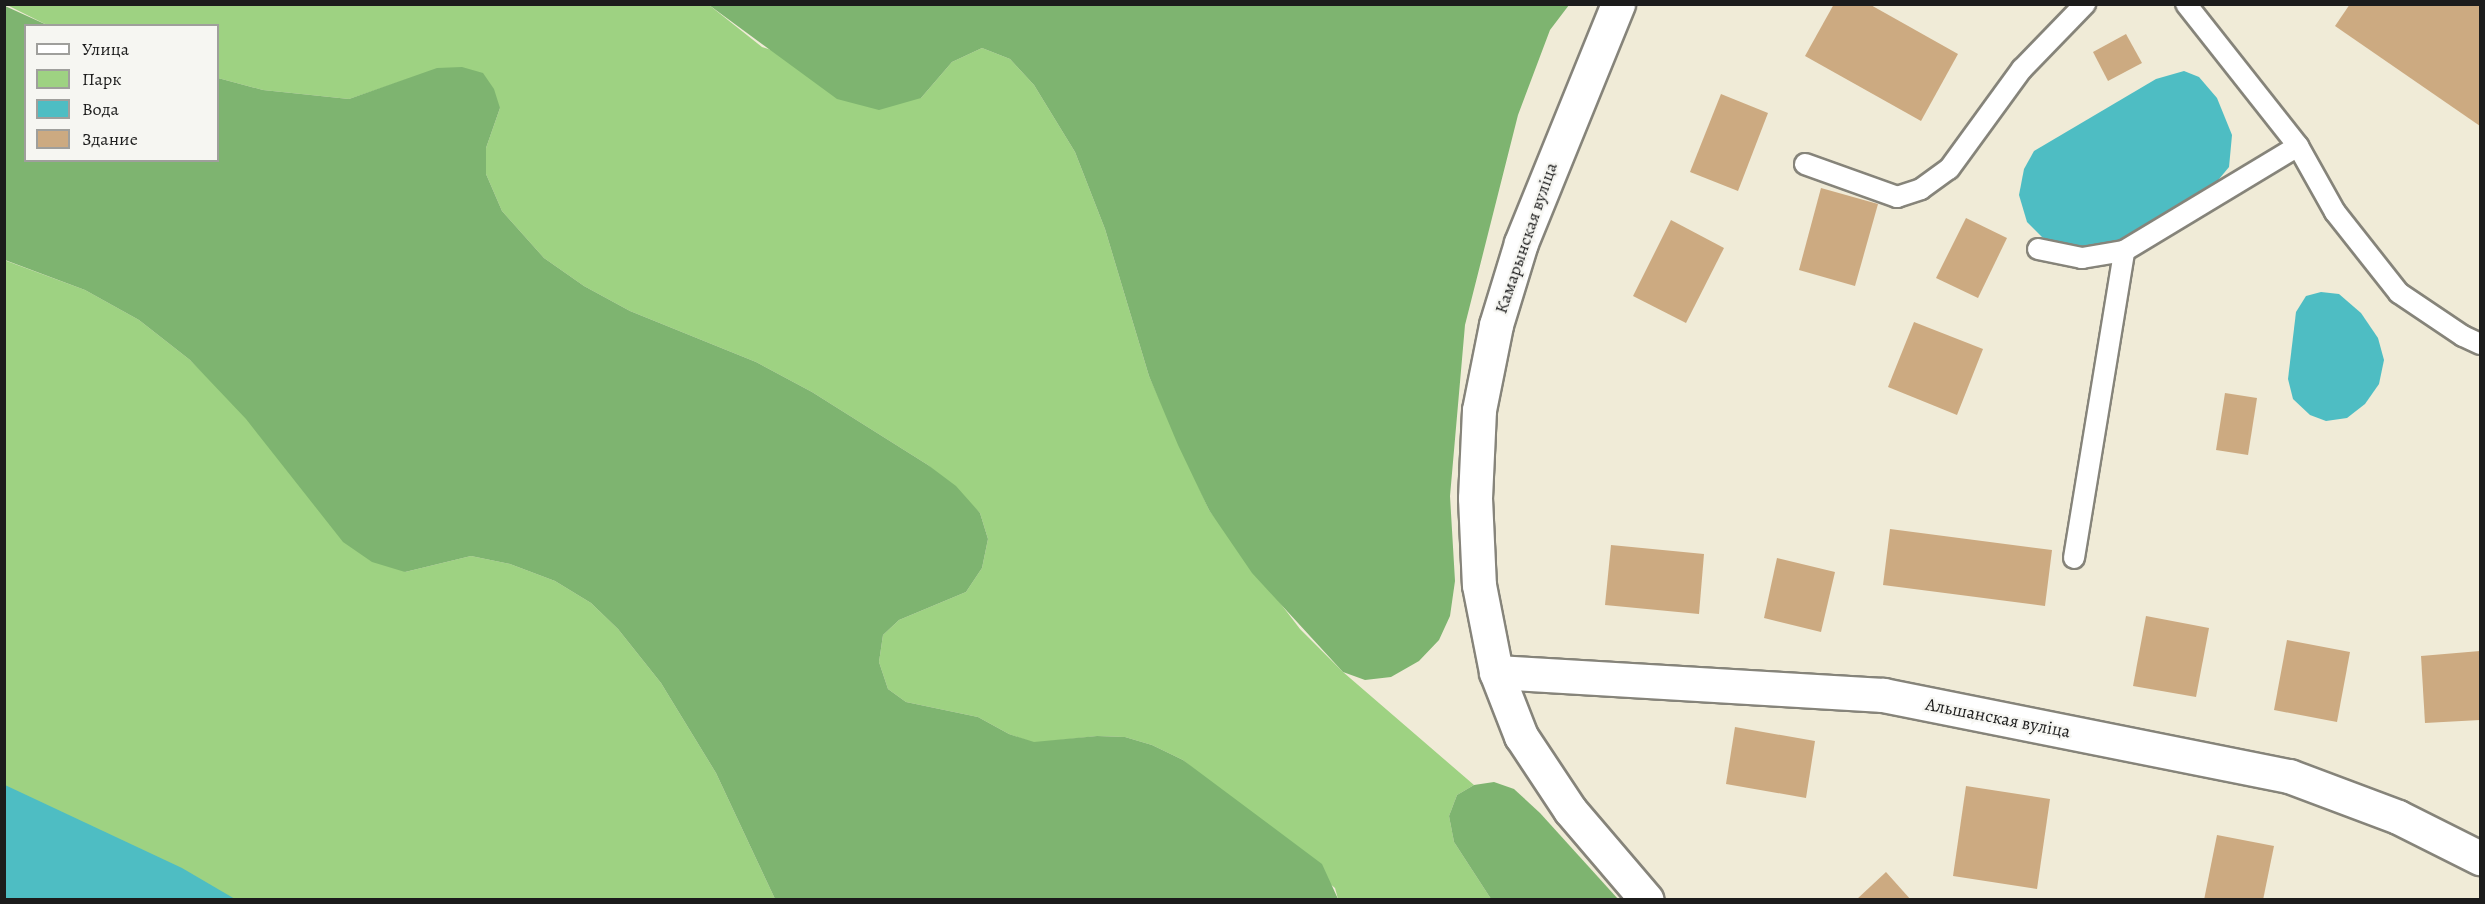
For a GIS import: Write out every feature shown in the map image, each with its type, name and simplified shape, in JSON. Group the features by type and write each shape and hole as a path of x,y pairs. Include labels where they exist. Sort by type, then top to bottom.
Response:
{"street":[{"name":"Камарынская вуліца","path":"1618,4 1521,243 1496,325 1479,410 1475,498 1479,585 1496,672 1521,736 1558,791 1647,900"},
{"name":"Альшанская вуліца","path":"1496,672 1883,695 2289,776 2398,817 2481,858"}],"lane":[{"path":"1805,164 1898,197 1922,189 1949,169 2022,69 2085,4"},
{"path":"2186,4 2298,146 2335,212 2399,293 2463,336 2481,344"},
{"path":"2038,249 2082,258 2124,251 2298,146"},
{"path":"2074,558 2124,251"}],"green space":[{"path":"5,4 709,5 762,47 921,98 952,62 982,48 1010,59 1034,85 1075,152 1105,229 1149,376 1209,510 1300,629 1343,672 1474,785 1457,795 1449,816 1454,842 1491,899 1338,899 1335,888 1183,760 1152,745 1125,737 1097,736 1034,743 1009,734 978,717 906,702 888,689 879,662 883,635 899,620 966,592 982,568 988,539 980,513 928,465 812,392 756,362 630,311 584,286 544,258 502,211 486,174 486,148 500,108 408,79 349,99 263,90 219,78 219,24 45,24"},
{"path":"709,5 1569,5 1550,30 1518,115 1465,325 1450,496 1455,581 1450,616 1439,640 1419,661 1391,677 1365,680 1343,672 1252,573 1209,510 1178,445 1149,376 1105,229 1075,152 1034,85 1010,59 982,48 952,62 921,98 879,110 837,99"},
{"path":"5,6 45,24 24,24 24,162 219,162 219,78 263,90 349,99 437,68 462,67 483,73 494,89 500,108 486,148 486,174 502,211 544,258 584,286 630,311 756,362 812,392 928,465 956,486 980,513 988,539 982,568 966,592 899,620 883,635 879,662 888,689 906,702 978,717 1009,734 1034,742 1097,736 1125,737 1152,745 1183,760 1322,864 1338,899 775,899 716,773 661,683 618,629 591,603 555,581 510,564 471,556 405,572 372,562 343,542 246,419 190,360 139,320 85,290 5,260"},
{"path":"4,260 85,290 139,320 190,360 405,572 471,556 510,564 555,581 591,603 618,629 661,683 716,773 775,899 5,899"},
{"path":"1494,782 1514,789 1540,813 1618,899 1491,899 1454,842 1449,816 1457,795 1474,785"}],"water":[{"path":"2184,71 2199,77 2217,98 2232,135 2229,167 2210,190 2126,241 2094,251 2064,249 2042,237 2027,222 2019,195 2024,169 2034,151 2156,79"},
{"path":"2321,292 2339,294 2361,313 2378,338 2384,360 2379,384 2365,404 2347,418 2326,421 2310,415 2293,399 2288,379 2296,312 2306,296"},
{"path":"5,785 182,868 235,899 5,899"}],"building":[{"path":"1834,4 1869,4 1958,54 1921,121 1805,56"},
{"path":"2350,4 2480,4 2480,126 2335,26"},
{"path":"2126,34 2142,63 2108,81 2093,52"},
{"path":"1721,94 1768,113 1738,191 1690,172"},
{"path":"1821,188 1878,204 1855,286 1799,270"},
{"path":"1966,218 2007,238 1978,298 1936,278"},
{"path":"1671,220 1724,248 1686,323 1633,296"},
{"path":"1914,322 1983,349 1957,415 1888,387"},
{"path":"2225,393 2257,398 2248,455 2216,450"},
{"path":"1890,529 2052,550 2045,606 1883,585"},
{"path":"1611,545 1704,554 1699,614 1605,605"},
{"path":"1777,558 1835,572 1821,632 1764,618"},
{"path":"2146,616 2209,628 2196,697 2133,686"},
{"path":"2287,640 2350,652 2337,722 2274,710"},
{"path":"2480,651 2480,720 2425,723 2421,656"},
{"path":"1735,727 1815,741 1806,798 1726,784"},
{"path":"1966,786 2050,799 2037,889 1953,876"},
{"path":"2217,835 2274,846 2263,900 2204,900"},
{"path":"1886,872 1911,900 1856,900"}]}
